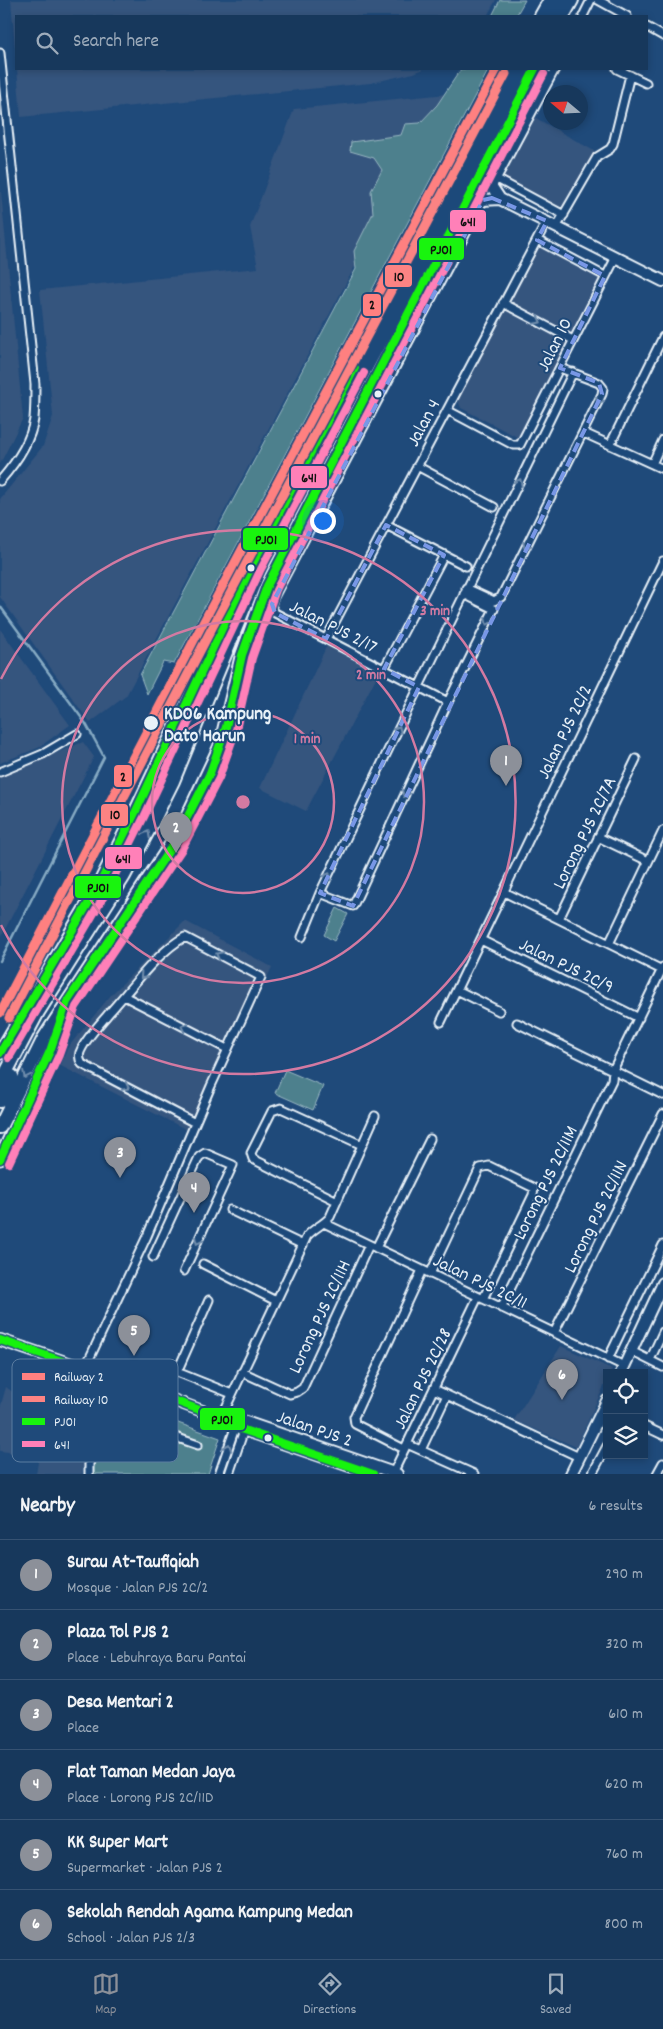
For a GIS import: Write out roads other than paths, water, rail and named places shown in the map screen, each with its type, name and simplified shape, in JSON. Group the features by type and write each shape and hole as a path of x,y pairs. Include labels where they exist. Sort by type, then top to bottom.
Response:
{"highway":[{"path":"542,15 550,0"},
{"path":"554,15 561,0"},
{"path":"564,15 572,0"},
{"path":"2,1051 98,887 255,559 512,70"},
{"path":"0,1084 38,1012 124,876 148,831 173,781 263,562 524,70"},
{"path":"0,1127 44,1038 182,828 220,747 242,656 267,586 534,70"},
{"path":"0,1101 23,1055 37,1034 67,1002"}],"main road":[{"path":"487,160 500,199"},
{"path":"459,215 483,200 500,199 663,281"},
{"path":"0,1160 50,1051 67,1002"},
{"path":"622,1369 663,1284"},
{"name":"Jalan PJS 2","path":"1,1339 59,1359"},
{"name":"Jalan PJS 2","path":"178,1402 372,1474"},
{"path":"571,1474 603,1411"},
{"name":"Jalan PJS 2","path":"241,1425 395,1473"}],"street":[{"path":"584,15 591,0"},
{"path":"598,0 625,15"},
{"path":"648,28 663,36"},
{"path":"0,53 35,384 34,420 31,432 0,481"},
{"path":"554,70 494,183 564,215"},
{"path":"619,70 646,83"},
{"path":"557,226 597,157 610,149 613,144 630,75"},
{"name":"Jalan PJS 2/17","path":"448,702 274,613 271,606 483,200"},
{"name":"Jalan 4","path":"326,639 546,221"},
{"path":"537,240 605,276"},
{"name":"Jalan 10","path":"447,410 514,445 520,445 616,257"},
{"path":"503,303 573,340"},
{"path":"610,445 663,337"},
{"path":"465,591 494,601 501,597 602,394 603,388 594,380 560,368"},
{"path":"302,937 320,893 573,372"},
{"path":"584,433 663,470"},
{"path":"652,464 663,440"},
{"path":"417,466 494,507"},
{"path":"386,525 466,566"},
{"path":"384,669 444,555"},
{"name":"Jalan PJS 2C/2","path":"441,1022 663,561"},
{"path":"320,893 353,906 448,702 494,609 465,591"},
{"path":"0,772 43,754 78,734"},
{"name":"Lorong PJS 2C/7A","path":"559,919 636,759"},
{"path":"609,944 663,831"},
{"path":"598,837 648,861"},
{"path":"504,892 662,968"},
{"path":"89,1359 147,1236 227,1049 261,977 185,937 177,941 124,996 80,1050 78,1056 82,1064 195,1123"},
{"name":"Jalan PJS 2C/9","path":"481,940 638,1018"},
{"name":"Lorong PJS 2C/11M","path":"501,1308 612,1080 613,1070 662,968"},
{"path":"457,990 499,1011"},
{"path":"124,996 227,1049"},
{"path":"517,1023 663,1095"},
{"path":"337,1201 253,1159 251,1153 272,1110 281,1108 362,1145"},
{"name":"Lorong PJS 2C/11N","path":"554,1333 663,1114"},
{"path":"221,1418 303,1245 314,1228 324,1223 330,1217 375,1116"},
{"name":"Lorong PJS 2C/11H","path":"242,1372 290,1394 303,1388 373,1246 430,1139"},
{"path":"153,1257 199,1157 205,1153 233,1165 184,1271"},
{"name":"Jalan PJS 2C/28","path":"395,1473 434,1389 533,1195 534,1188 488,1166 480,1168 430,1274"},
{"path":"230,1210 303,1245"},
{"name":"Jalan PJS 2C/11","path":"324,1223 608,1358 621,1369"},
{"path":"608,1358 663,1245"},
{"path":"204,1264 276,1301"},
{"path":"422,1270 354,1417 355,1424 406,1446 421,1450 474,1474"},
{"path":"178,1370 209,1300"},
{"path":"650,1360 663,1332"},
{"path":"631,1351 663,1367"},
{"path":"178,1372 232,1394"},
{"path":"434,1389 580,1457"},
{"path":"421,1450 447,1395"},
{"path":"219,1474 241,1425"},
{"path":"229,1474 241,1425"},
{"path":"648,1428 663,1435"},
{"path":"178,1437 198,1444"},
{"path":"592,1474 603,1453"},
{"path":"657,1474 663,1463"}],"waterway":[{"path":"0,606 86,724 104,757 0,961"}],"rail line":[{"name":"2","path":"0,1013 204,621 496,70"},
{"name":"10","path":"9,1018 213,626 506,74"}],"place":[{"name":"KD06 Kampung Dato Harun","path":"151,723"},
{"name":"Surau At-Taufiqiah","path":"506,786"},
{"name":"Plaza Tol PJS 2","path":"176,853"},
{"name":"Desa Mentari 2","path":"120,1178"},
{"name":"Flat Taman Medan Jaya","path":"194,1213"},
{"name":"KK Super Mart","path":"134,1356"},
{"name":"Sekolah Rendah Agama Kampung Medan","path":"562,1400"}]}
